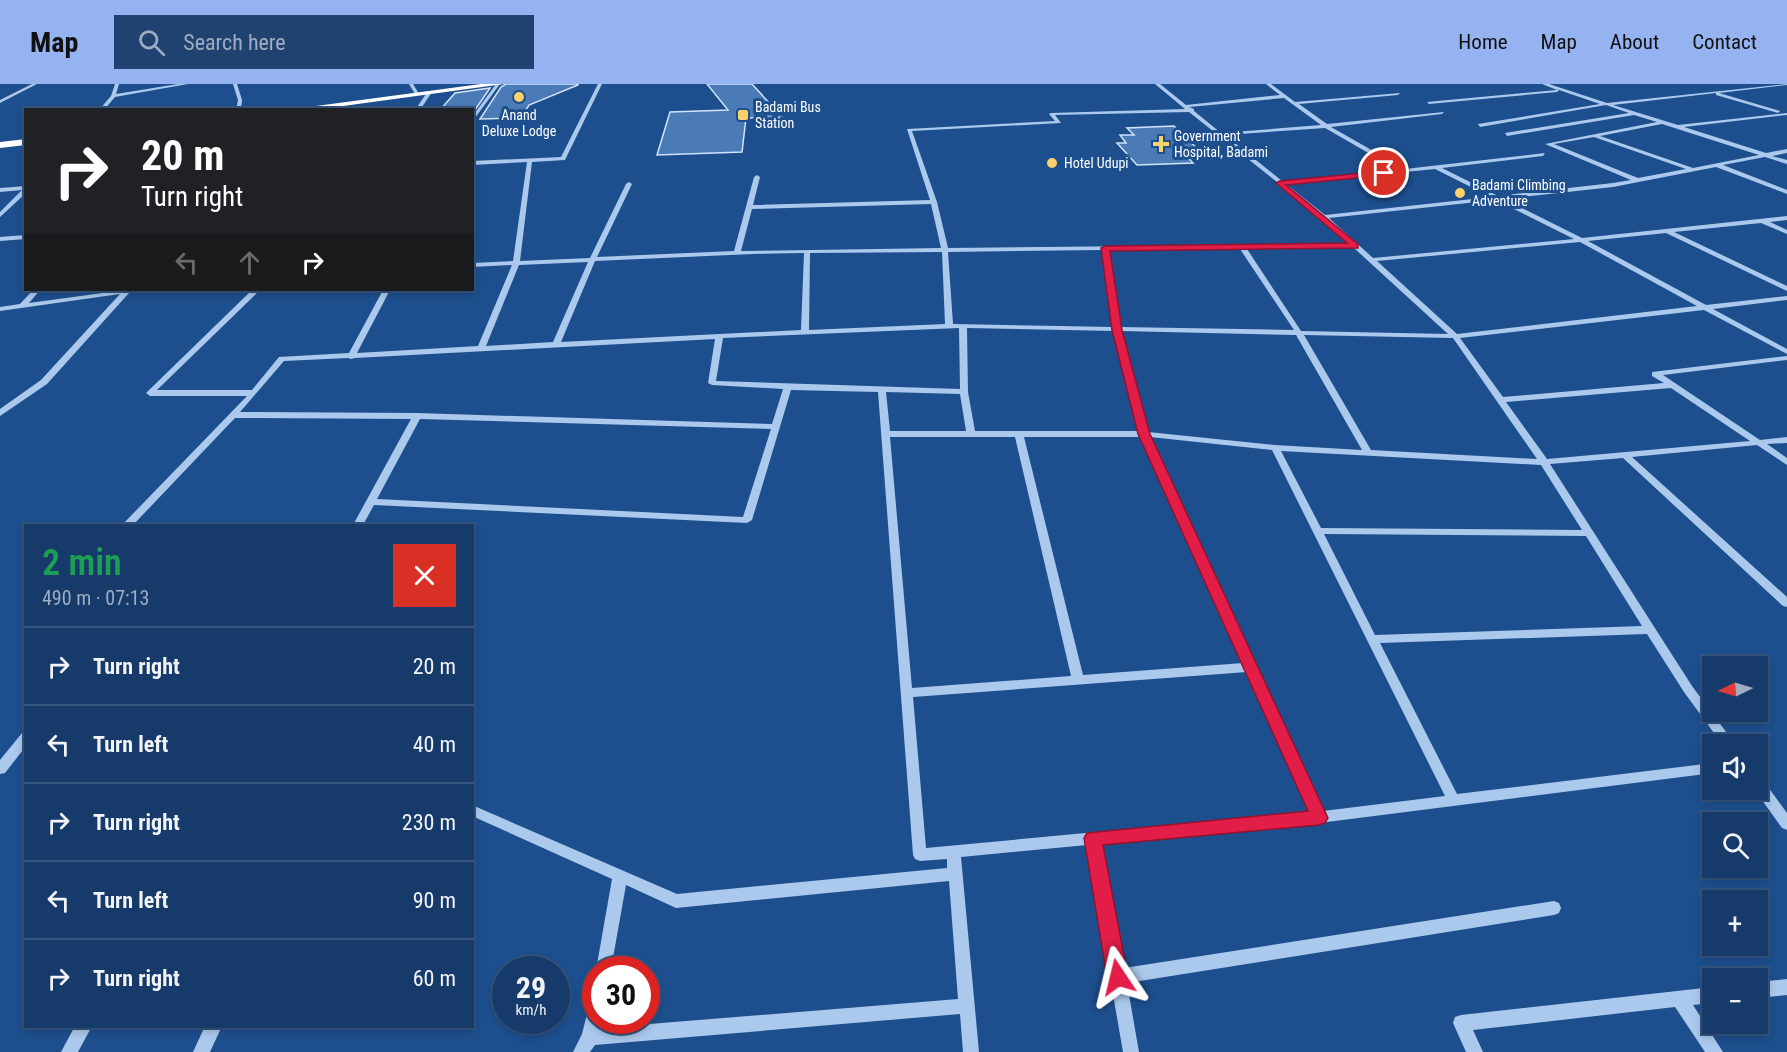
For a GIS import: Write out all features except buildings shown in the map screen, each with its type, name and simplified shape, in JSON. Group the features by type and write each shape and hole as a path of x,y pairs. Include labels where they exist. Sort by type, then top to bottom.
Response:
{"highway":[{"path":"305,108 499,84"},
{"path":"0,145 24,142"}],"street":[{"path":"0,102 35,84"},
{"path":"103,108 113,96 117,84"},
{"path":"113,96 186,84"},
{"path":"235,84 240,99 238,108"},
{"path":"411,84 417,93"},
{"path":"474,118 499,84"},
{"path":"474,163 563,159 600,84"},
{"path":"1157,84 1324,218 1455,336 1544,462 1688,689 1722,734"},
{"path":"1268,84 1326,126 1405,171"},
{"path":"1545,84 1787,162"},
{"path":"1480,126 1606,104 1787,84"},
{"path":"1429,103 1564,90"},
{"path":"418,108 430,92"},
{"path":"1712,92 1786,114"},
{"path":"1295,103 1398,94"},
{"path":"949,327 945,250 934,202 909,130 1059,122 1051,114 1189,108 1285,96"},
{"path":"1221,134 1326,126 1442,112"},
{"path":"1508,134 1635,113"},
{"path":"1677,126 1786,114"},
{"path":"1637,180 1548,144 1664,122"},
{"path":"1594,135 1692,169"},
{"path":"1324,218 1637,180 1787,151"},
{"path":"1280,183 1543,154"},
{"path":"482,349 516,263 530,160"},
{"path":"1716,164 1787,192"},
{"path":"1436,167 1502,198 1787,352"},
{"path":"737,253 757,177"},
{"path":"556,344 592,260 629,184"},
{"path":"0,190 24,189"},
{"path":"0,215 24,191"},
{"path":"749,207 934,202"},
{"path":"1371,260 1787,218"},
{"path":"1762,221 1787,232"},
{"path":"1667,231 1787,289"},
{"path":"0,239 24,237"},
{"path":"474,265 807,251 1355,246"},
{"path":"1242,247 1299,333 1368,453"},
{"path":"1105,248 1117,330 1144,434 1319,818"},
{"path":"805,332 807,251"},
{"path":"21,307 35,291"},
{"path":"0,309 121,291"},
{"path":"0,413 44,382 126,291"},
{"path":"254,393 150,393 255,291"},
{"path":"351,357 385,291"},
{"path":"128,524 254,393 282,359 719,336 963,326 1455,336 1787,298"},
{"path":"963,326 964,392 971,434"},
{"path":"719,336 712,383 964,392"},
{"path":"1787,358 1655,374 1787,462"},
{"path":"1500,400 1673,385"},
{"path":"370,502 747,520 789,387"},
{"path":"882,389 888,434 920,855 1319,818 1702,769"},
{"path":"233,415 417,416 776,427"},
{"path":"359,524 417,416"},
{"path":"888,434 1144,434 1275,448 1544,462 1787,440"},
{"path":"1019,434 1078,680"},
{"path":"1275,448 1454,801"},
{"path":"1624,454 1787,603"},
{"path":"1317,531 1589,533"},
{"path":"1372,639 1651,630"},
{"path":"907,693 1251,667"},
{"path":"0,769 24,739"},
{"path":"1768,798 1787,824"},
{"path":"474,811 675,901 955,874"},
{"path":"1093,838 1131,1052"},
{"path":"954,851 971,1052"},
{"path":"605,956 620,876"},
{"path":"1118,977 1554,908"},
{"path":"1768,989 1787,987"},
{"path":"1475,1052 1461,1023 1702,996"},
{"path":"1679,999 1715,1052"},
{"path":"590,1037 967,1006"},
{"path":"69,1052 83,1028"},
{"path":"201,1052 213,1028"},
{"path":"581,1052 591,1034"}],"place":[{"name":"Anand Deluxe Lodge","path":"519,97"},
{"name":"Badami Bus Station","path":"743,115"},
{"name":"Government Hospital, Badami","path":"1161,144"},
{"name":"Hotel Udupi","path":"1052,163"},
{"name":"Badami Climbing Adventure","path":"1460,193"}],"route":[{"path":"1118,977 1093,838 1319,818 1144,434 1117,330 1105,248 1355,246 1280,183 1384,173"}]}
